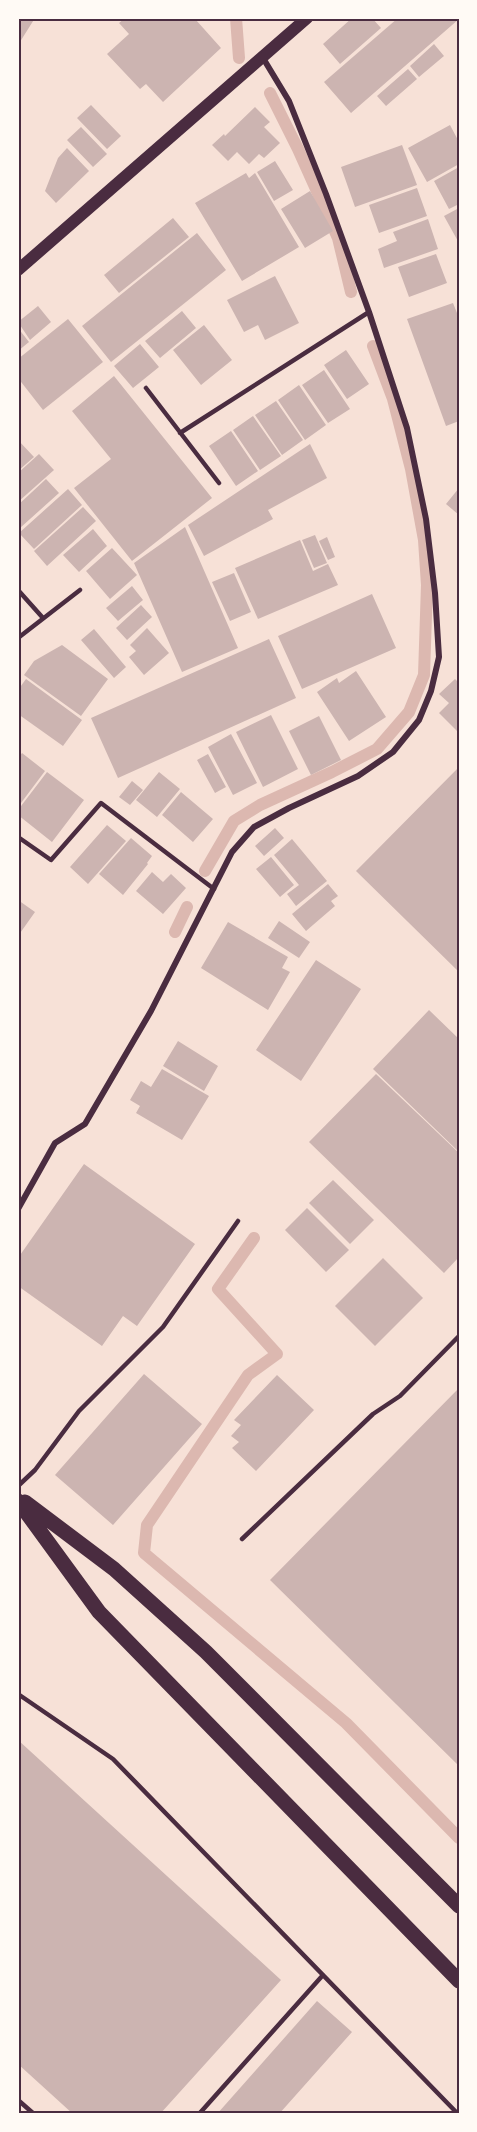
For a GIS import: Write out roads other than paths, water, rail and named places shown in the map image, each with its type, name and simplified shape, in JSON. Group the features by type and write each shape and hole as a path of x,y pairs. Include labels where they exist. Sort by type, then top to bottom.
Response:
{"main road":[{"path":"18,270 307,18"},
{"path":"18,1499 114,1569 207,1652 459,1906"},
{"path":"18,1499 99,1612 459,1981"}],"street":[{"path":"18,1209 55,1143 85,1124 151,1011 232,852 254,827 358,776 393,752 419,720 431,691 439,657 435,593 426,519 407,428 369,312 326,194 289,101 263,58"}],"lane":[{"path":"180,433 369,312"},
{"path":"146,388 219,483"},
{"path":"18,590 43,618"},
{"path":"18,638 80,590"},
{"path":"18,837 51,860 101,803 214,889"},
{"path":"18,1486 34,1470 79,1411 163,1327 238,1221"},
{"path":"242,1539 373,1414 400,1396 459,1336"},
{"path":"18,1694 113,1759 458,2114"},
{"path":"199,2114 323,1975"},
{"path":"18,2100 33,2114"}],"waterway":[{"path":"236,18 239,58"},
{"path":"270,93 338,238 351,292"},
{"path":"205,871 234,821 260,805 377,749 409,712 424,675 427,585 424,540 411,469 393,399 373,346"},
{"path":"175,932 187,907"},
{"path":"254,1238 218,1289 277,1354 248,1375 147,1525 144,1553 346,1723 459,1838"}]}
